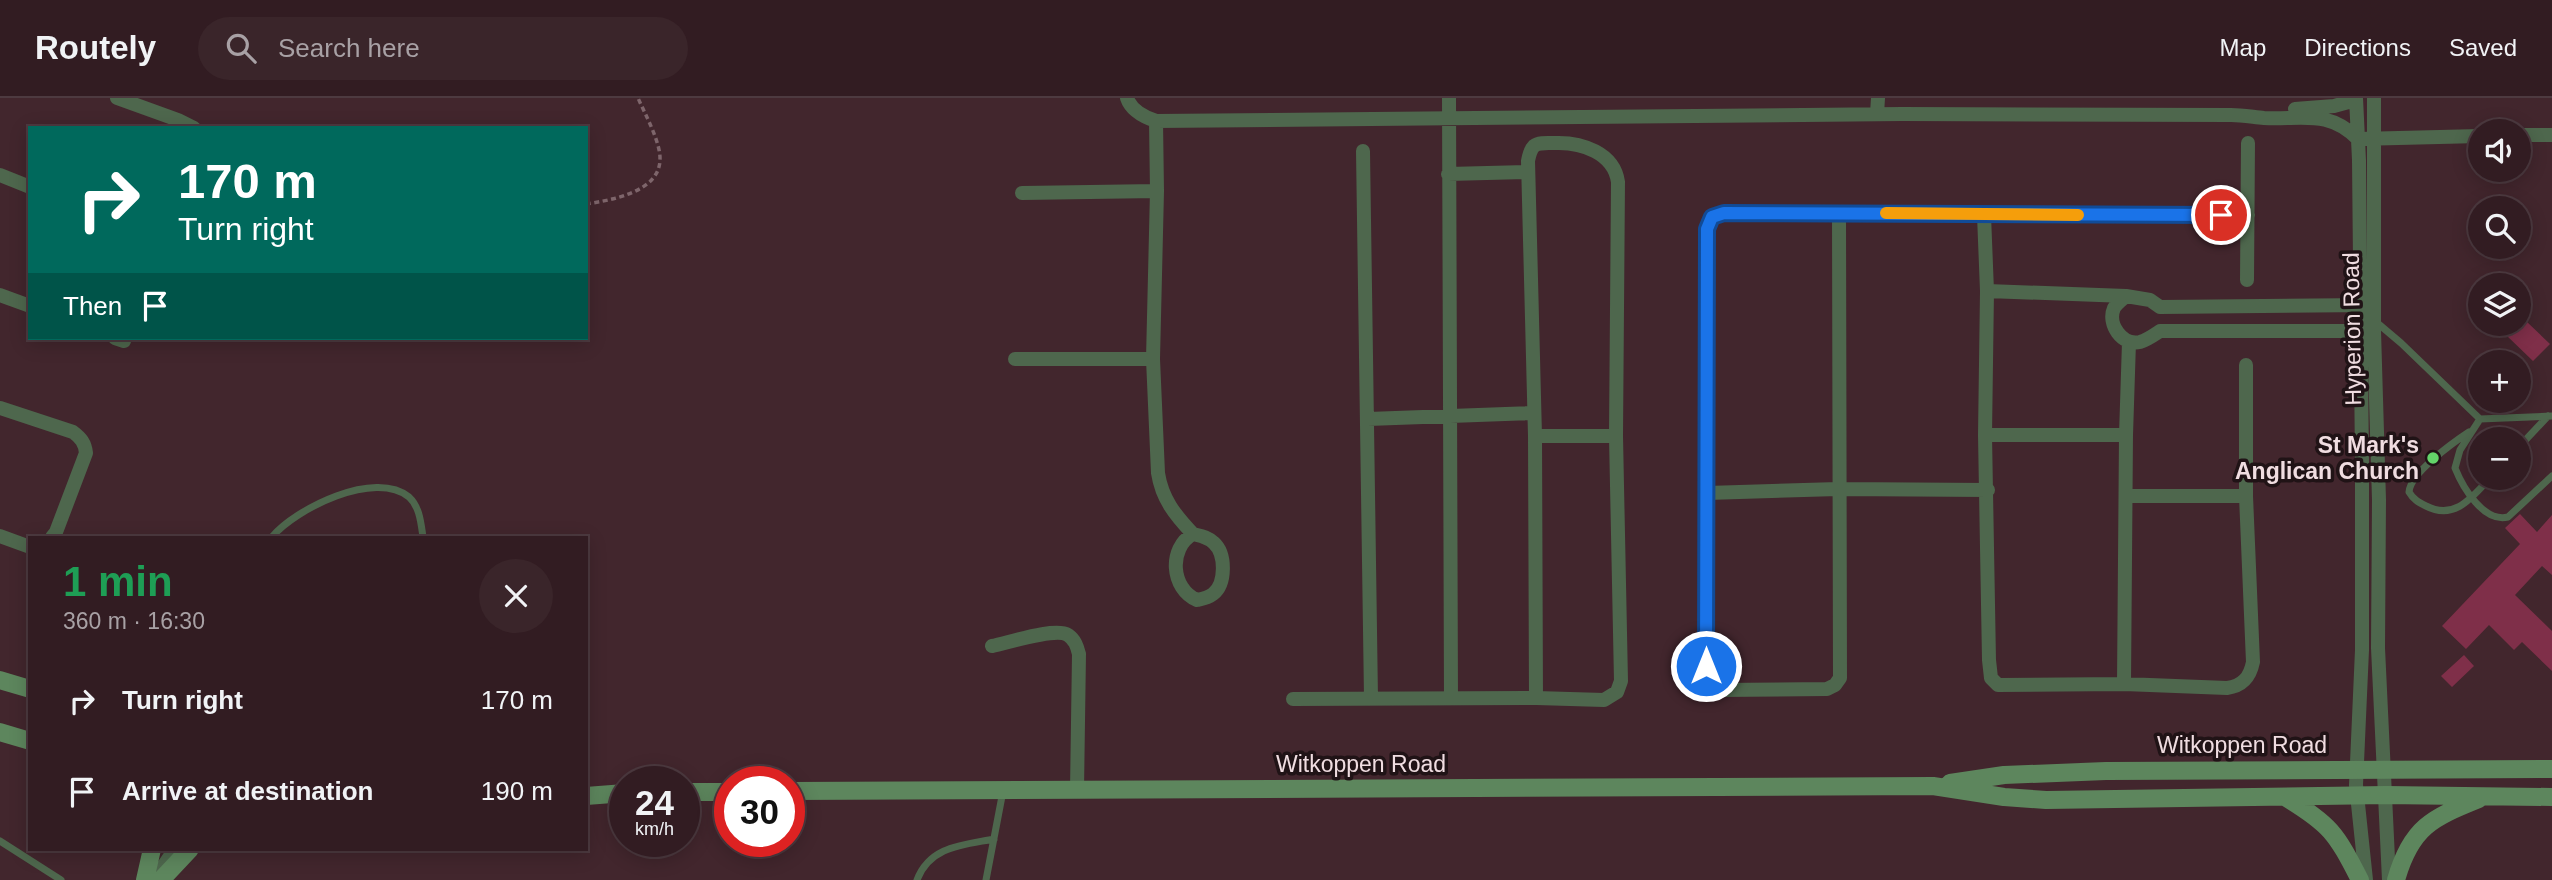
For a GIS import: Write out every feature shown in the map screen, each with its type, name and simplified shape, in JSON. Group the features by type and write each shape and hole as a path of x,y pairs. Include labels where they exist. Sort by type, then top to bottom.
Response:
{"main road":[{"path":"0,680 27,686"},
{"path":"0,732 28,740"},
{"name":"Witkoppen Road","path":"805,791 1933,786 2004,775 2106,771 2552,769"},
{"name":"Witkoppen Road","path":"1933,786 2004,797 2046,800 2386,794 2552,797"},
{"path":"589,793 609,793"},
{"path":"2396,880 2417,834 2438,816 2485,796"},
{"path":"2285,797 2326,825 2341,843 2360,880"},
{"path":"145,880 152,851"},
{"path":"161,880 188,851"}],"street":[{"path":"117,98 190,126"},
{"path":"1127,98 1141,114 1156,121 1877,114 2231,115 2328,119 2340,124 2358,139 2468,136"},
{"path":"1449,98 1451,698"},
{"path":"1877,114 1878,98"},
{"path":"1902,98 1902,114"},
{"name":"Hyperion Road","path":"2367,305 2374,98"},
{"path":"2231,115 2266,109 2334,106 2356,99"},
{"name":"Hyperion Road","path":"2356,99 2379,500 2378,648 2389,880"},
{"path":"1156,121 1153,359 1160,488 1166,502 1193,534 1205,537 1215,544 1221,554 1222,577 1219,587 1213,595 1197,600 1186,596 1177,581 1178,549 1185,538 1193,534"},
{"path":"2531,135 2552,135"},
{"path":"1293,699 1604,700 1617,692 1620,681 1616,436 1617,173 1593,150 1574,143 1560,142 1538,144 1532,148 1528,172 1535,436 1536,698"},
{"path":"2247,280 2248,144"},
{"path":"1363,151 1371,698"},
{"path":"1448,174 1528,172"},
{"path":"0,176 28,186"},
{"path":"1022,193 1157,191"},
{"path":"1839,213 1838,489 1841,674 1835,685 1822,690 1719,690 1709,681 1706,666 1709,220 1724,213 1839,213 1984,215 2248,215"},
{"path":"1984,215 1987,291 1985,435 1989,660 1994,682 2011,686 2124,684 2227,688 2240,684 2250,673 2253,662 2246,496 2246,365"},
{"path":"1987,291 2126,296 2150,300 2160,307 2367,305"},
{"path":"0,295 28,305"},
{"path":"2126,296 2115,306 2112,316 2118,333 2129,342 2138,342 2160,331 2370,328"},
{"path":"2238,306 2239,331"},
{"name":"Hyperion Road","path":"2366,880 2356,769 2362,650 2370,328"},
{"path":"2124,684 2129,342"},
{"path":"1015,359 1153,359"},
{"path":"0,408 73,432 79,436 85,447 86,453 52,536"},
{"path":"1368,419 1534,413"},
{"path":"1985,435 2126,435"},
{"path":"1535,436 1616,436"},
{"path":"1707,493 1838,489 1987,490"},
{"path":"2126,496 2246,496"},
{"path":"0,536 28,546"},
{"path":"992,646 1054,632 1066,634 1076,643 1079,653 1077,790"},
{"path":"154,880 173,851"}],"lane":[{"path":"2370,328 2401,343 2480,419 2550,416"},
{"path":"2531,435 2550,416"},
{"path":"2475,427 2480,419"},
{"path":"2468,433 2452,443 2409,486 2412,497 2432,510 2455,510 2478,490"},
{"path":"2468,438 2460,450 2455,468 2468,489"},
{"path":"2468,490 2490,516 2499,520 2508,517 2552,475"},
{"path":"273,536 300,514 324,500 380,488 397,490 411,499 420,516 423,536"},
{"path":"986,880 1003,790"},
{"path":"917,880 928,862 946,848 994,839"},
{"path":"0,841 61,880"}],"path":[{"path":"588,204 626,194 647,185 655,177 660,160 659,148 638,98"}],"building":[{"path":"2531,326 2550,344 2533,361 2531,350 2522,350 2507,336 2531,336"},
{"path":"2520,514 2537,532 2552,515 2552,575 2542,566 2515,595 2552,631 2552,671 2522,642 2514,650 2489,625 2466,649 2442,626 2520,544 2505,528"},
{"path":"2464,655 2474,666 2452,687 2441,676"}],"slow traffic":[{"path":"1886,213 2078,215"}],"place":[{"name":"St Mark's Anglican Church","path":"2433,458"}],"route":[{"path":"1706,666 1707,224 1712,217 1724,213 2221,215"}]}
